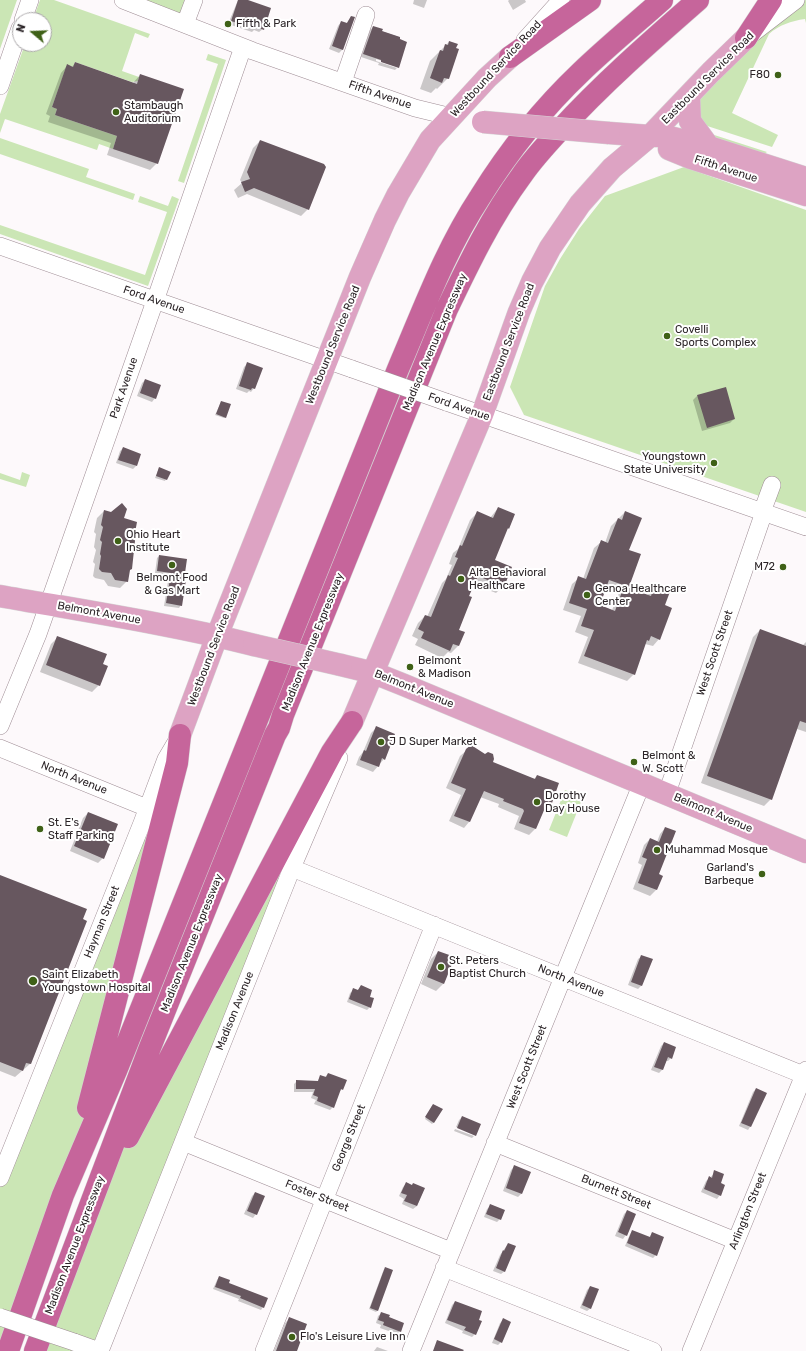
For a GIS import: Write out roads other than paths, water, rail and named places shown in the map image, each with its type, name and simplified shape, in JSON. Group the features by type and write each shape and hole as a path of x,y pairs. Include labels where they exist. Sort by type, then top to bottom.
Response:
{"highway":[{"path":"510,57 590,0"},
{"name":"Madison Avenue Expressway","path":"8,1351 63,1195 116,1071 398,369 442,266 476,203 511,151 544,111 580,73 662,0"},
{"name":"Madison Avenue Expressway","path":"35,1351 149,1050 272,742 279,728 441,324 476,249 507,196 537,155 592,96 641,50 698,0"},
{"path":"746,38 771,0"},
{"path":"84,1221 328,759 352,722"},
{"path":"63,1195 100,1065 155,812 177,763 180,735"}],"main road":[{"name":"Eastbound Service Road","path":"374,673 482,415 519,312 532,282 550,248 580,204 612,168 650,136 746,38"},
{"name":"Westbound Service Road","path":"180,735 217,636 360,277 391,207 430,140 487,78 510,57"},
{"path":"689,96 690,121 710,147"},
{"name":"Fifth Avenue","path":"452,117 483,122 609,133 665,136 710,147 806,178"},
{"name":"Fifth Avenue","path":"650,136 661,147 691,158 806,194"},
{"name":"Belmont Avenue","path":"0,596 143,621 217,636 374,673 806,852"},
{"name":"Madison Avenue","path":"352,722 374,673"}],"street":[{"path":"26,12 30,0"},
{"name":"Fifth Avenue","path":"123,0 243,47 415,108 452,117"},
{"path":"185,24 194,0"},
{"name":"Westbound Service Road","path":"510,57 544,17 561,0"},
{"name":"Eastbound Service Road","path":"746,38 796,0"},
{"path":"343,82 366,15"},
{"name":"Park Avenue","path":"0,726 38,634 243,47"},
{"path":"0,86 12,51"},
{"name":"Ford Avenue","path":"0,246 806,527"},
{"name":"West Scott Street","path":"667,794 772,486"},
{"name":"Madison Avenue","path":"100,1351 292,868 339,758 352,722"},
{"name":"North Avenue","path":"0,748 155,812"},
{"name":"West Scott Street","path":"410,1351 642,783"},
{"name":"Hayman Street","path":"0,1178 139,831 155,812"},
{"name":"North Avenue","path":"292,868 805,1074"},
{"name":"George Street","path":"264,1351 434,925"},
{"name":"Arlington Street","path":"693,1350 805,1074"},
{"name":"Foster Street","path":"183,1142 452,1250"},
{"name":"Burnett Street","path":"496,1143 736,1241"},
{"path":"444,1268 653,1351"},
{"path":"0,1317 100,1351"}],"place":[{"name":"Fifth & Park","path":"228,24"},
{"name":"F80","path":"778,75"},
{"name":"Stambaugh Auditorium","path":"116,112"},
{"name":"Covelli Sports Complex","path":"667,336"},
{"name":"Youngstown State University","path":"714,463"},
{"name":"Ohio Heart Institute","path":"118,541"},
{"name":"Belmont Food & Gas Mart","path":"172,565"},
{"name":"M72","path":"783,567"},
{"name":"Alta Behavioral Healthcare","path":"461,579"},
{"name":"Genoa Healthcare Center","path":"587,595"},
{"name":"Belmont & Madison","path":"410,667"},
{"name":"J D Super Market","path":"381,742"},
{"name":"Belmont & W. Scott","path":"634,762"},
{"name":"Dorothy Day House","path":"537,802"},
{"name":"St. E's Staff Parking","path":"40,829"},
{"name":"Muhammad Mosque","path":"657,850"},
{"name":"Garland's Barbeque","path":"762,874"},
{"name":"St. Peters Baptist Church","path":"441,967"},
{"name":"Saint Elizabeth Youngstown Hospital","path":"33,981"},
{"name":"Flo's Leisure Live Inn","path":"292,1337"}]}
